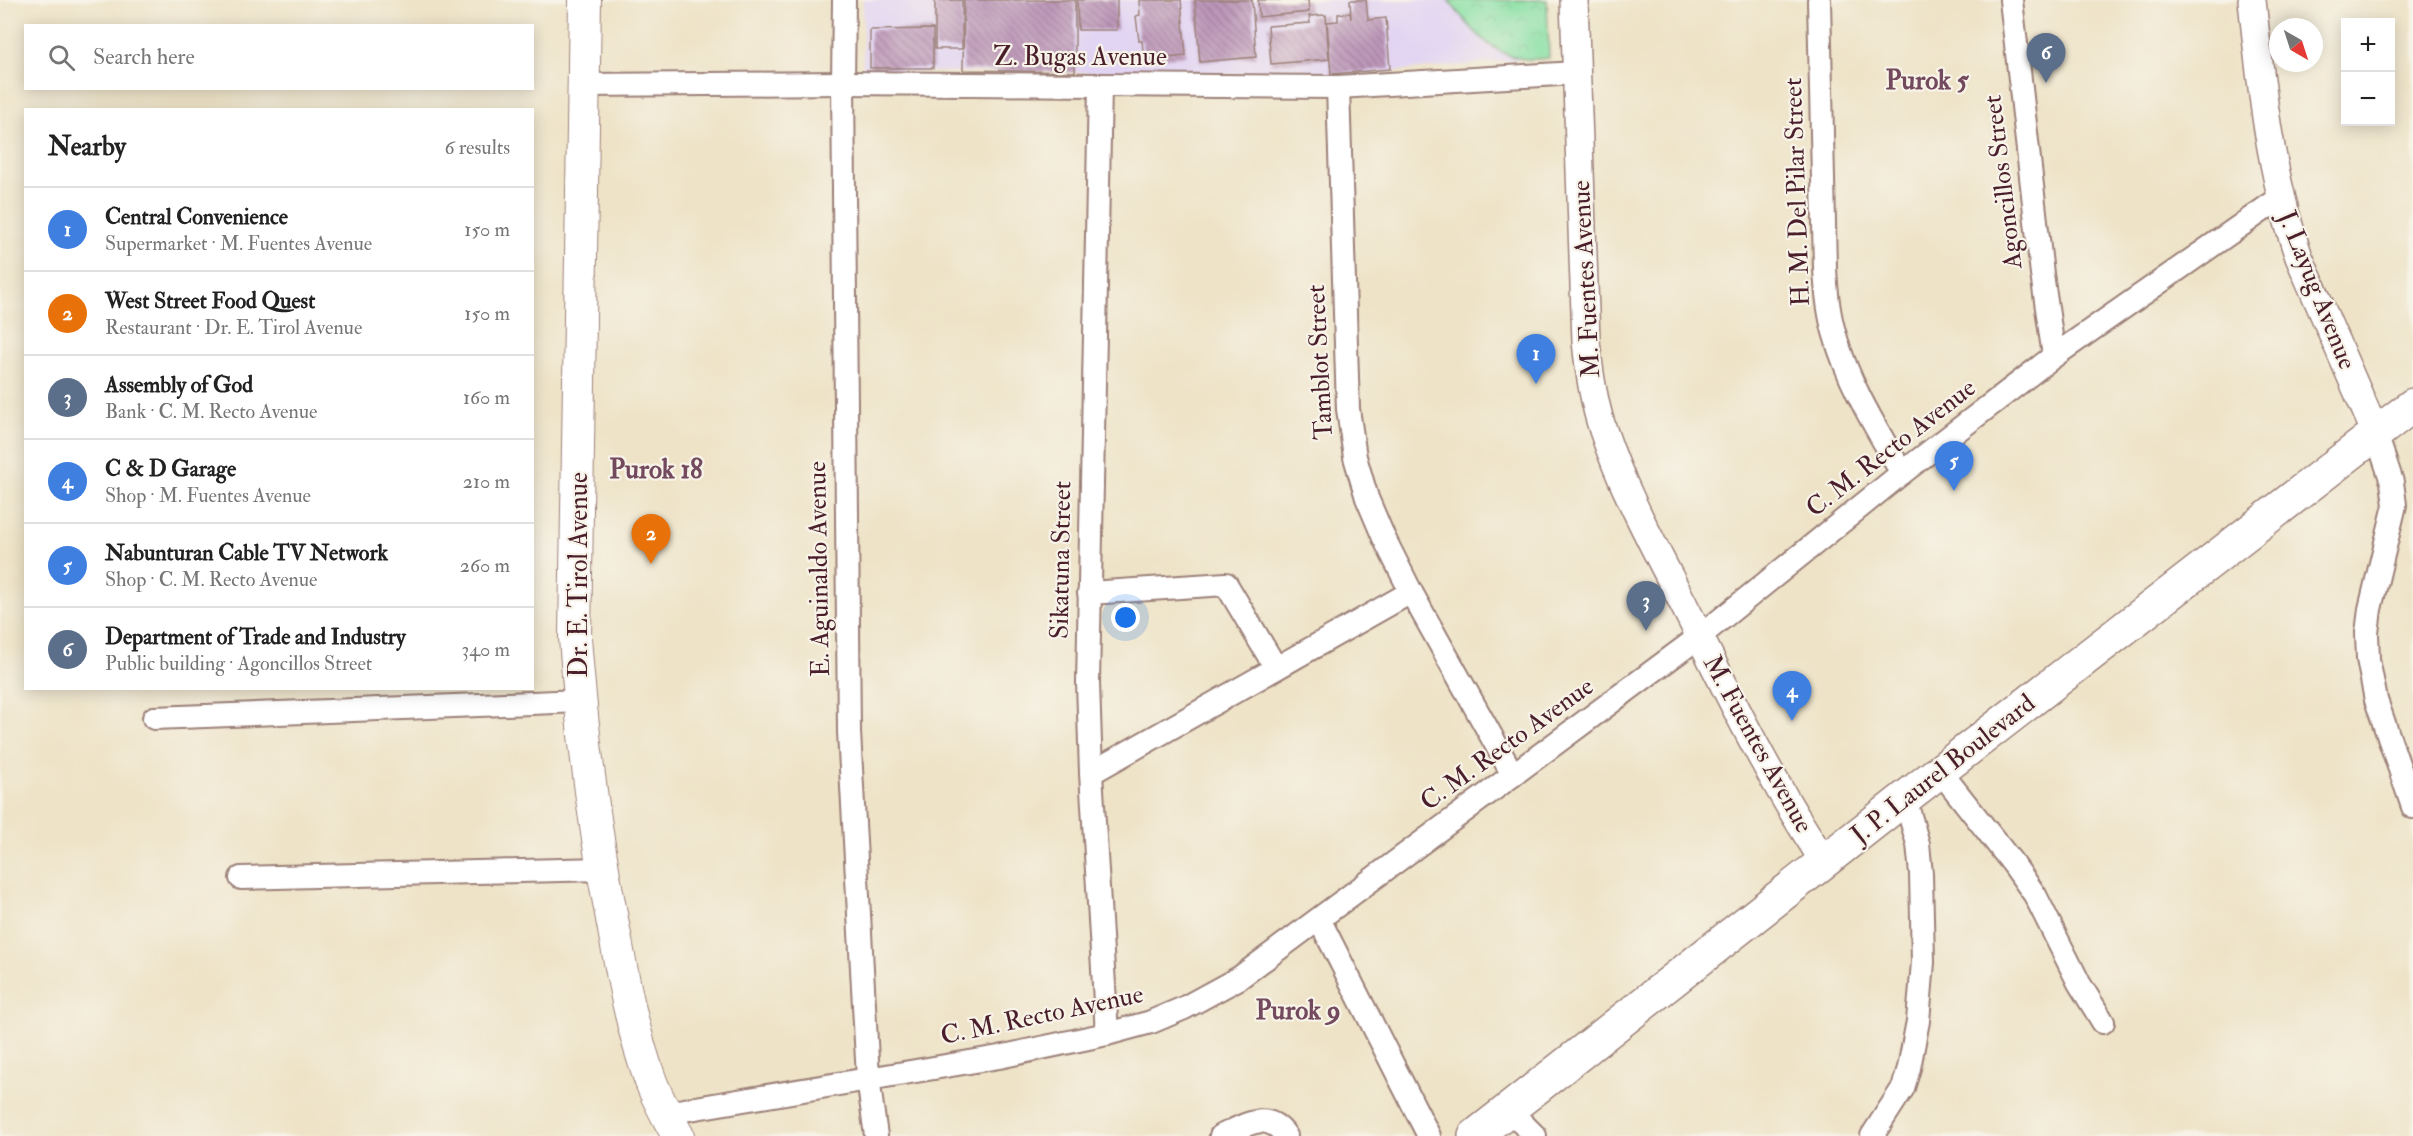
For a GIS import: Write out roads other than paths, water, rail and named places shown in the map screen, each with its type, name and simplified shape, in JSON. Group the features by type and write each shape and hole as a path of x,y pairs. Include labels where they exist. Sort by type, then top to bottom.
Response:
{"main road":[{"name":"Dr. E. Tirol Avenue","path":"585,0 575,638 588,777 602,869 627,999 651,1081 672,1124"},
{"name":"J. P. Laurel Boulevard","path":"1475,1136 1824,861 2413,405"}],"street":[{"name":"E. Aguinaldo Avenue","path":"844,0 849,732 868,1078 876,1136"},
{"name":"M. Fuentes Avenue","path":"1574,0 1583,297 1590,383 1602,428 1615,464 1700,637 1785,801 1824,861"},
{"name":"H. M. Del Pilar Street","path":"1819,0 1827,299 1834,332 1857,393 1902,473"},
{"name":"Agoncillos Street","path":"2011,0 2042,274 2054,356"},
{"name":"J. Layug Avenue","path":"2252,0 2261,92 2280,198 2299,257 2376,434"},
{"name":"Z. Bugas Avenue","path":"584,85 843,83 1338,87 1576,73"},
{"name":"Sikatuna Street","path":"1100,86 1088,683 1091,772 1107,1034"},
{"name":"Tamblot Street","path":"1338,87 1349,418 1355,457 1367,498 1411,592 1513,775"},
{"name":"C. M. Recto Avenue","path":"672,1124 868,1078 999,1057 1107,1034 1151,1022 1184,1008 1239,978 1700,637 1902,473 2054,356 2280,198"},
{"path":"2376,434 2392,482 2395,505 2370,609 2367,633 2368,659 2376,700 2413,807"},
{"path":"1089,593 1226,584 1276,668"},
{"path":"1091,772 1411,592"},
{"path":"154,718 580,701"},
{"path":"1940,771 2035,895 2079,983 2103,1022"},
{"path":"1872,1136 1902,1088 1909,1068 1918,1021 1923,962 1921,874 1918,844 1905,798"},
{"path":"241,878 602,869"},
{"path":"1319,919 1429,1136"},
{"path":"1509,1110 1535,1136"},
{"path":"1221,1136 1262,1120 1277,1125 1286,1136"}],"place":[{"name":"Department of Trade and Industry","path":"2046,83"},
{"name":"Central Convenience","path":"1536,384"},
{"name":"Nabunturan Cable TV Network","path":"1954,491"},
{"name":"West Street Food Quest","path":"651,564"},
{"name":"Assembly of God","path":"1646,631"},
{"name":"C & D Garage","path":"1792,721"}],"district":[{"name":"Purok 5","path":"1927,80"},
{"name":"Purok 18","path":"656,469"},
{"name":"Purok 9","path":"1298,1010"}]}
